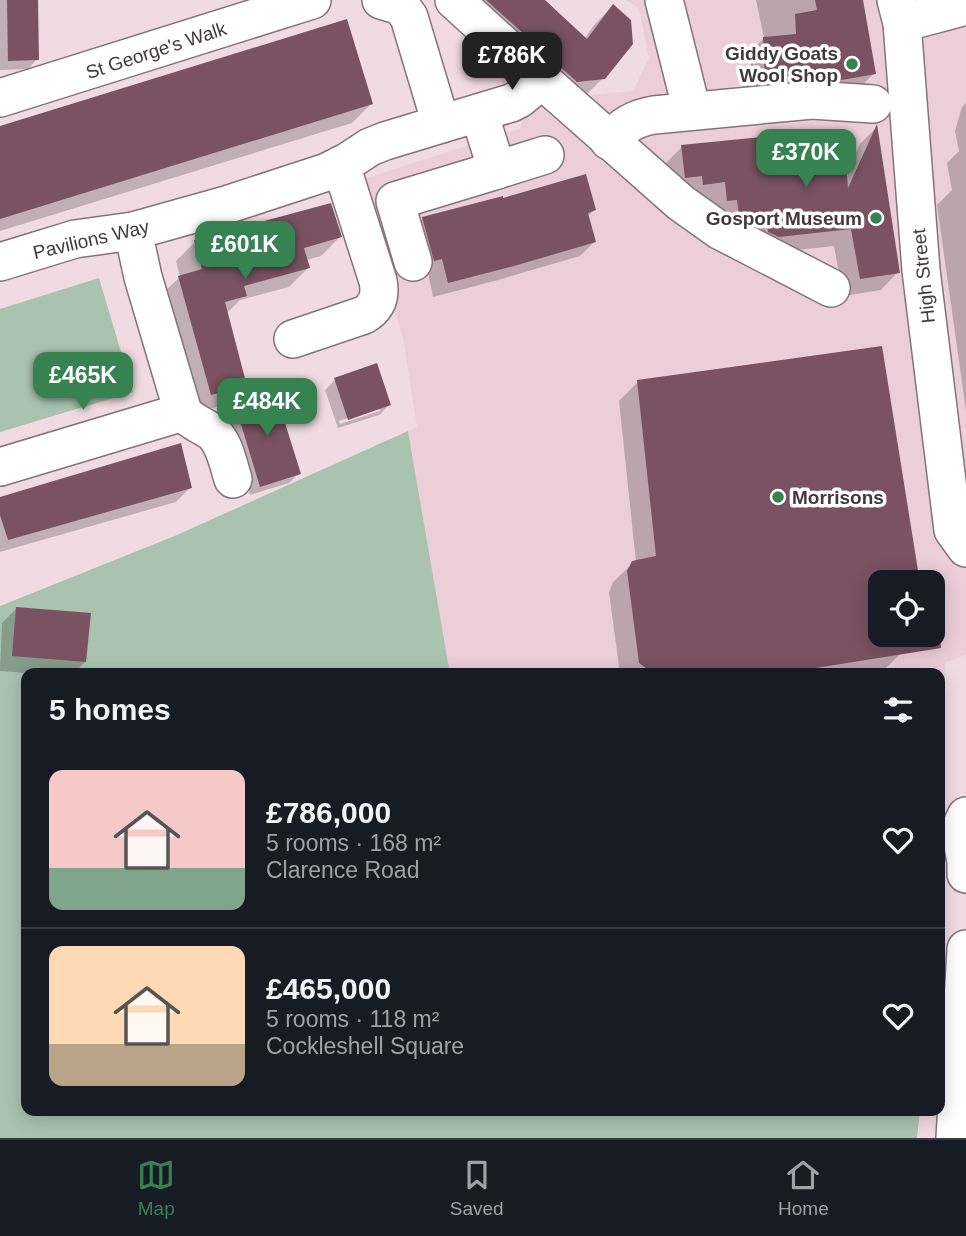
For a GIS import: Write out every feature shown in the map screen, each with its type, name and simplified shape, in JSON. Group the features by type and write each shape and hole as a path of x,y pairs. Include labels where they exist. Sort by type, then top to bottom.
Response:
{"street":[{"name":"St George's Walk","path":"0,98 312,0"},
{"path":"381,0 401,6 408,16 458,119 497,170"},
{"path":"454,0 681,203 719,230 813,288"},
{"path":"664,0 692,111"},
{"path":"899,11 966,6"},
{"name":"High Street","path":"899,11 921,270 953,530 966,548"},
{"name":"Pavilions Way","path":"0,262 75,239 133,230 226,205 327,172 377,144 516,101 542,80"},
{"path":"610,141 619,130 641,117 812,100 873,104"},
{"path":"413,262 395,201 545,155"},
{"path":"293,338 363,315 372,309 378,299 377,281 341,165"},
{"path":"133,230 143,277 183,412 191,421 216,436 233,479"},
{"path":"0,467 183,412"},
{"path":"951,826 966,862 966,874"},
{"path":"955,1138 966,949"}],"shaded area":[{"path":"626,0 966,0 966,655 946,662 945,674 945,668 449,668 408,431 417,427 403,338 363,203 364,179 522,128 519,115 565,83 583,96 633,91 649,58 639,8"}],"green space":[{"path":"99,278 133,392 0,432 0,309"},
{"path":"408,431 449,668 21,668 21,1116 919,1116 917,1138 0,1138 0,606 177,535"}],"building":[{"path":"7,0 38,0 39,60 8,61"},
{"path":"486,0 545,0 587,39 613,4 631,20 633,44 605,79 577,82"},
{"path":"815,0 863,0 876,74 836,81 810,79 765,83 763,37 796,34 795,14 817,10"},
{"path":"347,19 373,104 0,219 0,126"},
{"path":"877,124 900,273 860,279 851,229 779,237 768,232 766,214 739,217 737,200 727,201 725,182 703,185 702,176 685,178 681,145 843,129 848,188"},
{"path":"586,174 596,210 588,213 596,242 448,283 442,259 434,261 422,217 503,198"},
{"path":"331,203 342,237 304,248 310,268 244,286 247,296 225,302 247,386 211,395 178,276 202,269 194,240"},
{"name":"Morrisons","path":"882,346 918,570 868,570 868,647 941,648 816,668 646,668 639,663 627,571 632,561 656,556 637,380"},
{"path":"377,363 391,405 348,420 334,378"},
{"path":"274,388 301,474 260,487 234,401"},
{"path":"181,443 192,488 8,540 0,515 0,497"},
{"path":"16,607 91,613 86,662 12,656"}],"place":[{"name":"Giddy Goats Wool Shop","path":"852,64"},
{"name":"Gosport Museum","path":"876,218"},
{"name":"Morrisons","path":"778,497"}]}
